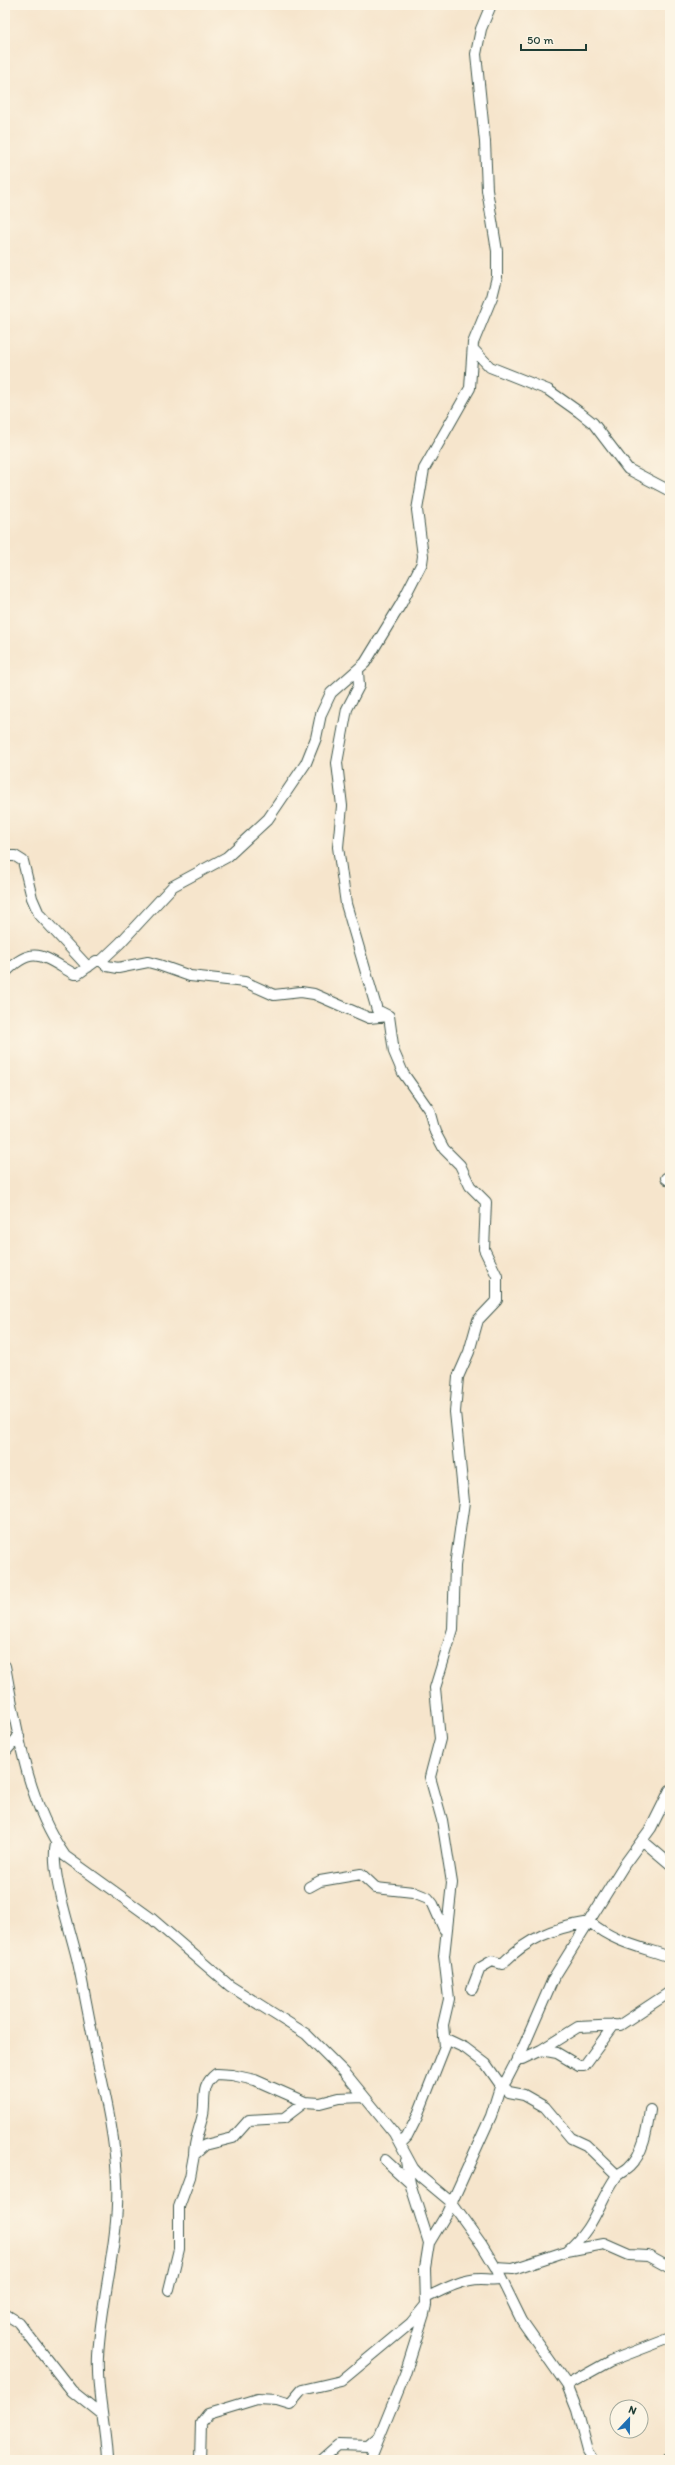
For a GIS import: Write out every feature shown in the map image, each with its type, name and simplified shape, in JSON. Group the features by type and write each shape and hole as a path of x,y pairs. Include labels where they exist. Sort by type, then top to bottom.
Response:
{"street":[{"path":"5,973 20,959 33,954 47,958 74,974 78,974 96,961 101,961 120,944 173,886 227,857 268,819 306,764 316,738 321,714 331,693 358,671 401,604 422,563 417,510 424,469 428,459 452,423 470,388 473,349 497,278 497,251 487,190 485,142 476,54 481,29 491,5"},
{"path":"473,349 490,366 548,390 593,422 628,469 670,491"},
{"path":"358,671 359,686 347,709 337,763 342,806 338,847 346,904 359,952 377,1010 389,1016"},
{"path":"5,856 16,856 23,861 32,898 39,914 88,966"},
{"path":"101,961 107,966 118,968 148,962 159,964 190,976 245,982 274,995 301,992 314,994 369,1018 389,1016"},
{"path":"389,1016 394,1052 403,1073 429,1110 435,1132 444,1149 460,1165 470,1186 486,1202 484,1250 496,1273 497,1284 497,1300 478,1320 470,1352 457,1380 454,1412 464,1502 455,1566 453,1629 435,1688 440,1739 430,1777 442,1820 452,1883 446,1934 444,1970 449,1999 443,2019 445,2046 417,2117 407,2137 401,2143"},
{"path":"5,1666 19,1736 39,1807 56,1844 74,1864 151,1918 220,1978 314,2041 345,2073 401,2143 406,2155 421,2177 452,2202 496,2268 500,2279 522,2321 567,2385 577,2410 588,2451 594,2460"},
{"path":"5,1752 19,1736"},
{"path":"370,2460 410,2360 426,2301 425,2268 429,2243 452,2202 491,2116 504,2082 517,2058 553,1980 624,1865 643,1841 670,1790"},
{"path":"643,1841 670,1864"},
{"path":"56,1844 56,1875 78,1964 115,2144 118,2209 98,2357 98,2394 106,2430 106,2460"},
{"path":"309,1887 320,1880 361,1874 376,1888 422,1894 434,1904 446,1934"},
{"path":"472,1989 480,1968 492,1961 502,1964 533,1938 573,1924 590,1922 611,1937 640,1948 670,1956"},
{"path":"517,2058 522,2059 541,2050 578,2027 614,2024 620,2025 670,1992"},
{"path":"541,2050 551,2051 578,2066 584,2066 614,2024"},
{"path":"444,2038 478,2058 486,2064 500,2084 504,2082"},
{"path":"169,2290 180,2238 179,2207 188,2184 194,2155 194,2143 203,2112 202,2100 211,2077 216,2074 232,2075 255,2080 305,2102 320,2103 339,2098 363,2097"},
{"path":"504,2082 509,2092 524,2095 545,2107 571,2138 586,2146 617,2176"},
{"path":"194,2155 205,2145 233,2138 249,2120 284,2118 305,2102"},
{"path":"567,2251 589,2228 617,2176 629,2167 644,2142 650,2110"},
{"path":"406,2155 410,2183 429,2243"},
{"path":"385,2160 410,2183"},
{"path":"496,2268 513,2269 567,2251 604,2244 629,2255 648,2256 670,2268"},
{"path":"200,2460 201,2423 208,2414 257,2400 277,2400 290,2404 302,2390 342,2380 411,2323 426,2301 448,2287 480,2278 500,2279"},
{"path":"5,2314 18,2322 72,2391 102,2416"},
{"path":"567,2385 610,2361 670,2338"},
{"path":"321,2460 338,2445 369,2446 380,2437"}]}
